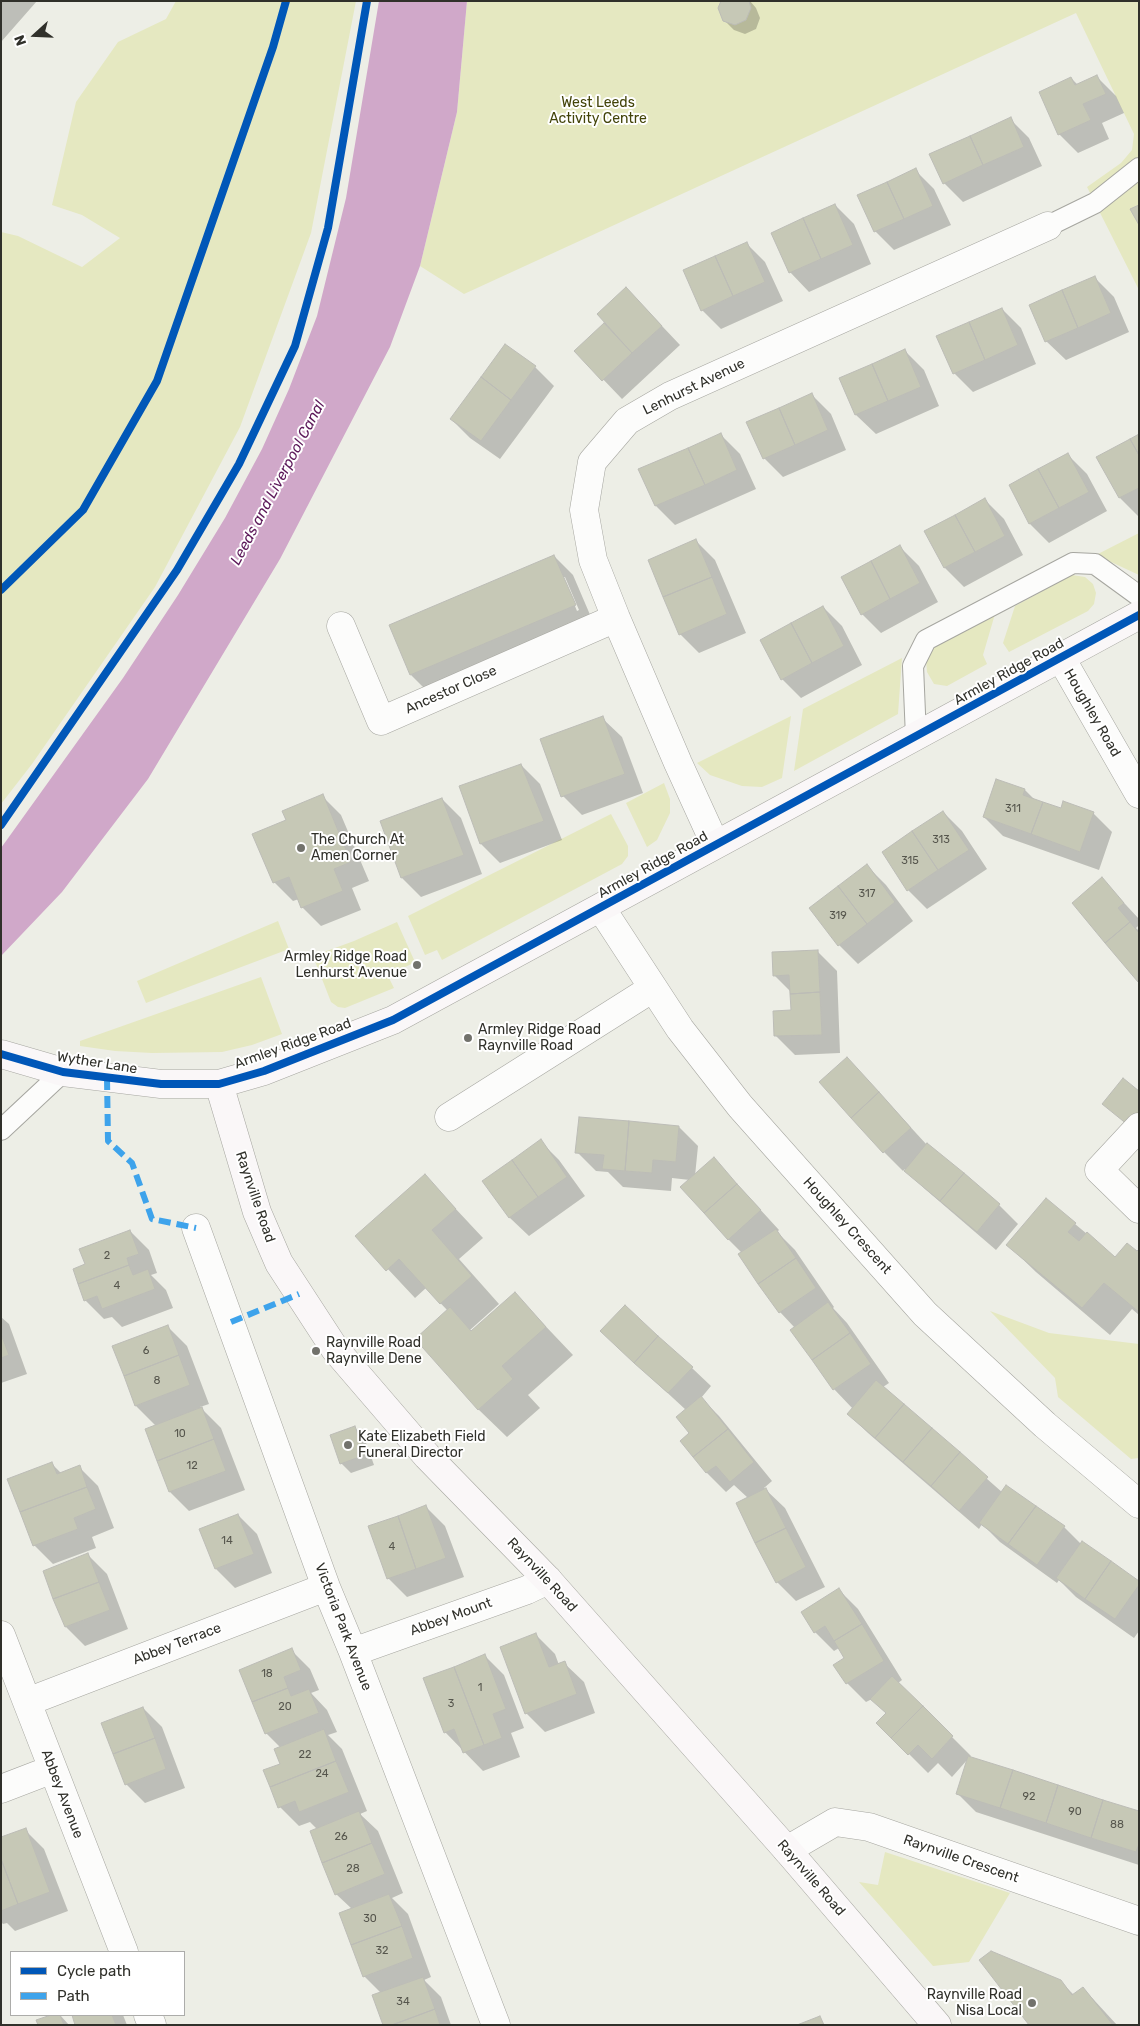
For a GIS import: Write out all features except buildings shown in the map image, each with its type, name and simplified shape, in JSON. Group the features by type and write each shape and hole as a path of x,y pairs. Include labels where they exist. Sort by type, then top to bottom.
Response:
{"street":[{"name":"Lenhurst Avenue","path":"715,844 678,763 593,560 584,510 592,462 627,421 670,396 1048,226"},
{"name":"Armley Ridge Road","path":"160,1084 219,1084 264,1071 393,1020 1139,615"},
{"name":"Ancestor Close","path":"342,626 381,720 616,618"},
{"name":"Houghley Road","path":"1061,658 1139,794"},
{"name":"Houghley Crescent","path":"601,908 680,1029 740,1106 925,1314 1045,1425 1139,1504"},
{"path":"449,1117 653,988"},
{"name":"Wyther Lane","path":"1,1054 63,1072 160,1084"},
{"name":"Raynville Road","path":"219,1084 257,1212 279,1263 335,1349 427,1456 548,1580 787,1850 937,2025"},
{"path":"1139,1127 1099,1170 1139,1209"},
{"name":"Victoria Park Avenue","path":"196,1228 326,1587 353,1652 496,2025"},
{"name":"Abbey Mount","path":"353,1652 527,1590 548,1580"},
{"name":"Abbey Terrace","path":"27,1702 326,1587"},
{"name":"Abbey Avenue","path":"1,1635 124,1951"},
{"path":"1,1789 53,1769"},
{"name":"Raynville Crescent","path":"787,1850 834,1822 869,1826 1139,1921"}],"lane":[{"path":"1048,226 1095,203 1139,168"},
{"path":"916,737 913,666 926,640 1073,563 1095,564 1139,596"},
{"path":"1,1130 63,1072"}],"green space":[{"path":"176,1 356,1 311,233 240,427 155,587 32,764 1,804 1,232 18,236 82,267 120,238 82,215 52,205 76,102 118,42 166,19"},
{"name":"West Leeds Activity Centre","path":"467,1 1139,1 1139,290 1087,187 1121,163 1132,150 1134,134 1076,13 464,294 420,266 457,112"},
{"path":"1139,533 1139,575 1096,555"},
{"path":"1072,575 1085,577 1093,584 1096,593 1094,604 1088,611 1009,652 1003,643 1015,606"},
{"path":"995,614 983,655 987,664 947,686 934,684 927,672 926,659 932,647"},
{"path":"902,658 898,714 794,771 803,709"},
{"path":"791,716 782,778 762,787 742,786 710,775 697,763"},
{"path":"664,783 670,799 670,813 657,840 647,847 626,803"},
{"path":"611,814 628,846 628,856 622,864 442,960 437,950 425,955 408,916"},
{"path":"278,921 289,949 146,1003 137,981"},
{"path":"397,922 415,962 388,976 394,988 345,1008 338,1007 331,1002 313,956"},
{"path":"261,977 282,1034 252,1045 222,1052 152,1053 115,1051 80,1046 80,1041"},
{"path":"990,1311 1049,1333 1139,1344 1139,1458 1131,1459 1058,1397 1055,1378"},
{"path":"885,1852 1010,1893 969,1962 933,1966 859,1882 878,1885"}],"water":[{"name":"Leeds and Liverpool Canal","path":"379,1 467,1 457,112 420,266 390,347 280,559 148,779 62,892 1,956 1,848 123,678 178,595 225,518 262,449 289,389 317,316 346,198"}],"marked path":[{"path":"107,1078 108,1141 132,1163 152,1219 196,1228"},
{"path":"231,1322 299,1294"}],"cycle path":[{"path":"1,590 83,510 157,381 273,47 286,1"},
{"path":"1,825 177,570 239,464 295,346 328,228 367,1"},
{"path":"1,1054 63,1072 161,1084 219,1084 264,1071 393,1020 1139,615"}],"place":[{"name":"The Church At Amen Corner","path":"301,848"},
{"name":"Armley Ridge Road Lenhurst Avenue","path":"417,965"},
{"name":"Armley Ridge Road Raynville Road","path":"468,1038"},
{"name":"Raynville Road Raynville Dene","path":"316,1351"},
{"name":"Kate Elizabeth Field Funeral Director","path":"348,1445"},
{"name":"Raynville Road Nisa Local","path":"1032,2003"}]}
